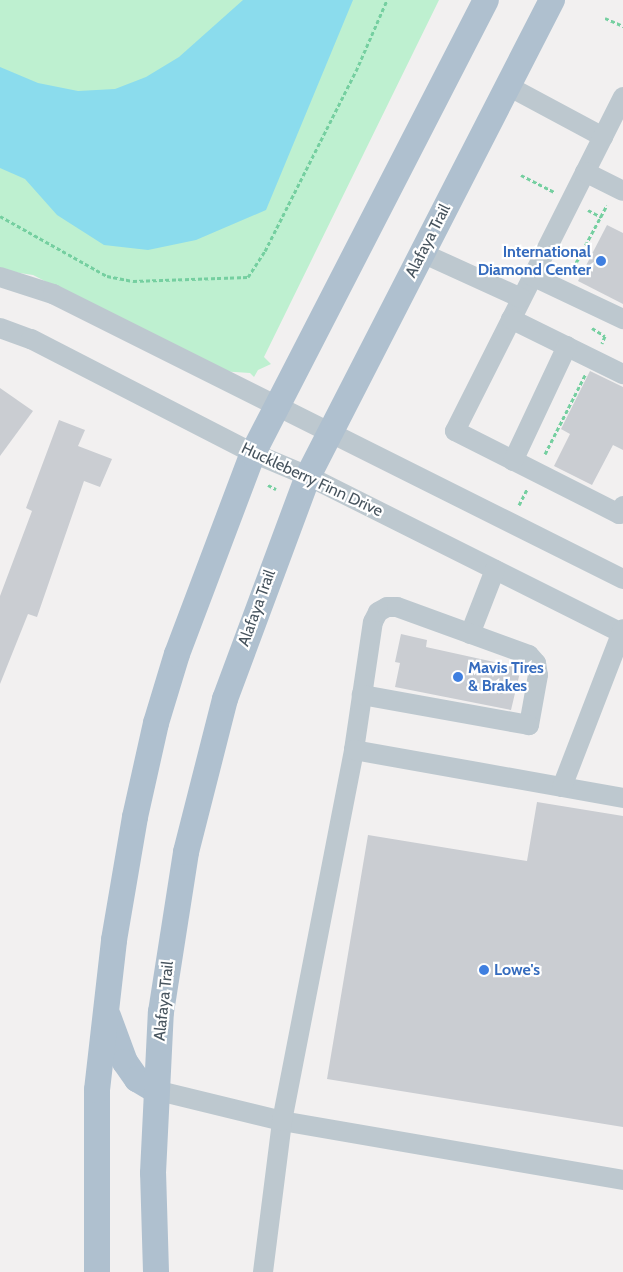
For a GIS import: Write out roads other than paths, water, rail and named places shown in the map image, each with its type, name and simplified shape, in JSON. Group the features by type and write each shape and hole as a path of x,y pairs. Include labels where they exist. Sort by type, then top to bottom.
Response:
{"main road":[{"path":"97,1272 98,1090 124,868 156,723 202,582 253,453 279,406 486,0"},
{"name":"Alafaya Trail","path":"156,1272 156,1090 172,929 204,771 237,661 308,476 552,0"},
{"path":"107,1013 125,1062 137,1079 156,1090"}],"street":[{"path":"508,86 602,137"},
{"path":"622,100 455,432 619,514 623,506"},
{"path":"585,172 623,191"},
{"path":"422,253 521,298"},
{"path":"532,276 623,319"},
{"path":"0,277 53,294 623,579"},
{"path":"511,319 623,374"},
{"name":"Huckleberry Finn Drive","path":"0,328 31,339 253,453 308,476 622,632"},
{"path":"513,461 567,346"},
{"path":"470,634 495,570"},
{"path":"263,1272 282,1121 354,750 362,695 373,622 378,612 397,607 529,655 536,663 538,675 529,726 362,695"},
{"path":"562,787 622,632"},
{"path":"354,750 623,798"},
{"path":"156,1090 282,1121 623,1180"}],"water":[{"path":"243,0 353,0 266,210 196,240 148,250 104,245 57,215 25,179 0,168 0,67 38,83 78,91 115,89 146,77 179,57"}],"place":[{"name":"International Diamond Center","path":"601,261"},
{"name":"Mavis Tires & Brakes","path":"458,677"},
{"name":"Lowe's","path":"484,970"}]}
